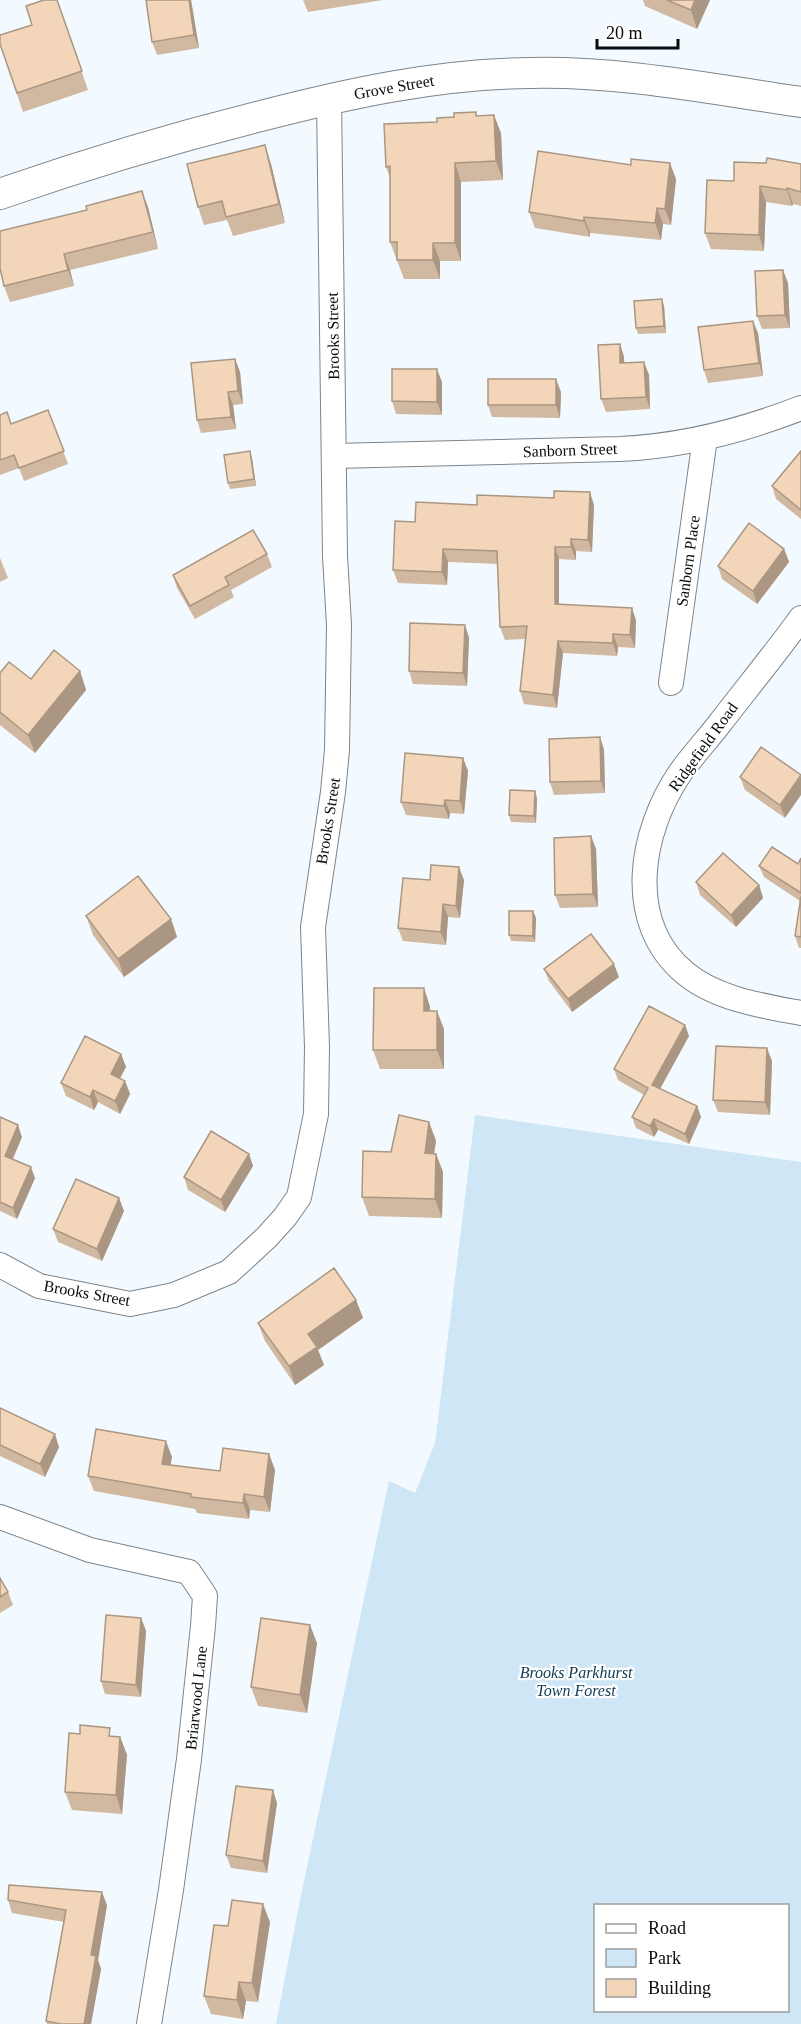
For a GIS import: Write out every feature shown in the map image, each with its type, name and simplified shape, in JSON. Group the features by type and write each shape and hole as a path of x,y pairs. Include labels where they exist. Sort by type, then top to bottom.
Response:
{"street":[{"name":"Grove Street","path":"0,194 179,136 330,99 416,82 483,74 611,76 801,102"},
{"name":"Brooks Street","path":"0,1265 39,1286 130,1304 174,1294 229,1272 266,1238 299,1197 316,1114 317,1047 313,927 337,750 339,625 335,556 330,99"},
{"name":"Sanborn Street","path":"334,456 643,448 705,438 741,429 801,408"},
{"name":"Sanborn Place","path":"671,683 705,438"},
{"name":"Ridgefield Road","path":"801,618 680,774 661,808 649,839 644,879 646,903 653,929 662,947 687,974 712,989 740,999 770,1008 801,1013"},
{"name":"Briarwood Lane","path":"0,1517 90,1550 189,1572 205,1596 189,1759 149,2024"}],"green space":[{"name":"Brooks Parkhurst Town Forest","path":"475,1115 801,1162 801,2024 276,2024 389,1481 415,1493 435,1443"}],"building":[{"path":"44,0 57,0 82,71 17,93 0,44 0,35 32,25 26,6"},
{"path":"146,0 189,0 194,35 152,42"},
{"path":"667,0 695,0 691,10"},
{"path":"476,112 476,116 494,115 496,161 455,163 455,243 433,243 433,260 397,260 397,242 390,242 390,166 386,167 384,124 437,122 437,118 454,117 454,113"},
{"path":"265,145 279,204 226,217 222,201 198,207 187,164"},
{"path":"538,151 631,165 631,159 670,163 665,209 657,208 655,223 584,217 584,221 529,212"},
{"path":"767,158 801,164 801,192 787,188 787,190 760,186 759,235 705,233 707,180 734,181 734,162 766,163"},
{"path":"142,191 153,232 64,254 68,270 4,286 0,268 0,231 87,210 86,206"},
{"path":"783,270 785,315 757,316 755,271"},
{"path":"662,299 664,326 636,328 634,301"},
{"path":"753,321 759,363 704,370 698,327"},
{"path":"620,344 620,363 644,362 646,397 601,399 598,345"},
{"path":"235,359 238,391 228,392 231,417 197,420 191,363"},
{"path":"392,369 437,369 437,402 392,401"},
{"path":"488,379 556,379 556,405 488,405"},
{"path":"48,410 64,451 19,468 14,455 0,460 0,415 7,412 11,424"},
{"path":"250,451 254,479 228,483 224,455"},
{"path":"801,451 801,510 772,486"},
{"path":"554,491 590,492 588,540 571,539 571,547 555,547 555,604 632,608 630,635 613,634 613,643 558,641 553,695 520,691 527,626 500,627 497,551 443,549 442,572 393,570 395,521 415,522 416,502 477,505 477,495 554,498"},
{"path":"749,523 784,549 753,591 718,566"},
{"path":"253,530 267,554 225,577 229,585 190,606 173,575"},
{"path":"410,623 465,625 463,673 409,671"},
{"path":"54,650 80,671 28,735 0,712 0,673 9,662 31,679"},
{"path":"600,737 601,781 550,782 549,739"},
{"path":"761,747 801,775 780,805 740,777"},
{"path":"405,753 463,758 460,801 445,800 444,806 401,802"},
{"path":"510,790 535,791 534,816 509,815"},
{"path":"591,836 593,894 555,895 554,838"},
{"path":"772,847 798,864 801,858 801,893 759,866"},
{"path":"723,853 759,885 731,915 696,882"},
{"path":"431,865 459,867 456,906 443,904 441,932 398,928 403,878 430,880"},
{"path":"138,876 171,919 118,959 86,916"},
{"path":"801,896 801,937 795,936"},
{"path":"509,911 533,911 533,936 509,935"},
{"path":"591,934 614,964 568,999 544,969"},
{"path":"374,988 424,988 424,1011 437,1011 437,1050 373,1050"},
{"path":"649,1006 685,1025 652,1085 697,1106 685,1134 654,1119 650,1126 632,1117 648,1088 614,1069"},
{"path":"85,1036 121,1054 111,1074 125,1081 115,1101 93,1090 90,1097 61,1083"},
{"path":"716,1046 767,1048 765,1102 713,1100"},
{"path":"399,1115 429,1122 425,1153 436,1154 435,1199 362,1197 363,1151 391,1152"},
{"path":"0,1117 18,1125 5,1156 31,1167 13,1208 0,1202"},
{"path":"211,1131 249,1154 221,1200 184,1177"},
{"path":"76,1179 119,1198 97,1249 53,1229"},
{"path":"334,1268 356,1300 308,1334 317,1347 289,1366 258,1323"},
{"path":"0,1408 55,1434 40,1464 0,1445"},
{"path":"96,1429 166,1441 162,1464 220,1471 223,1448 269,1454 264,1497 244,1494 243,1503 191,1497 191,1494 88,1476"},
{"path":"0,1578 8,1592 0,1597"},
{"path":"106,1615 141,1618 136,1685 101,1681"},
{"path":"261,1618 310,1625 300,1695 251,1687"},
{"path":"80,1725 110,1728 109,1736 120,1737 116,1795 65,1792 69,1733 80,1734"},
{"path":"236,1786 273,1790 263,1861 226,1855"},
{"path":"9,1885 102,1892 91,1955 96,1956 84,2024 61,2024 46,2021 66,1910 8,1900"},
{"path":"232,1900 263,1904 252,1983 239,1982 237,2000 204,1996 214,1925 228,1926"}]}
